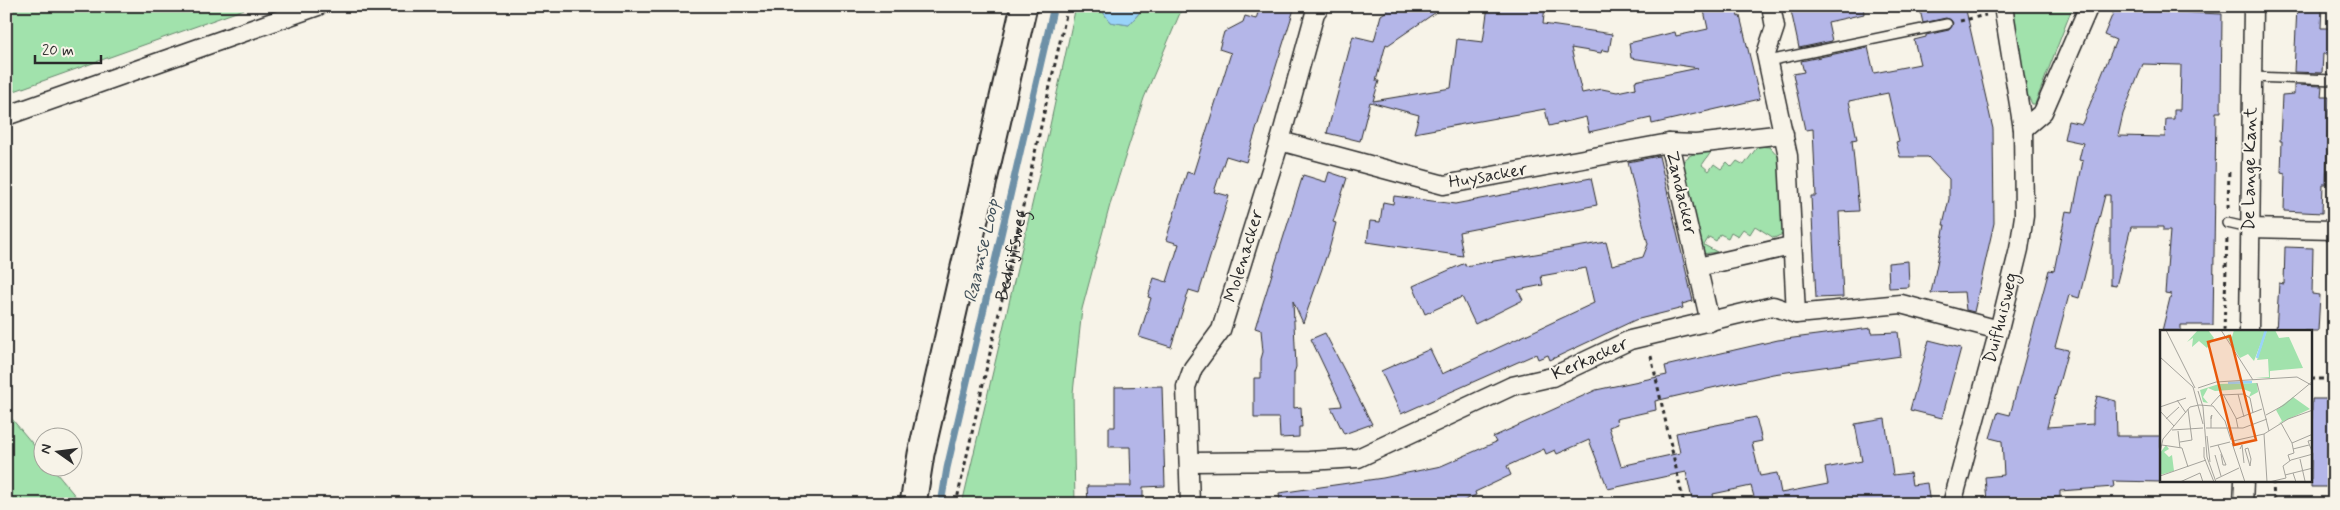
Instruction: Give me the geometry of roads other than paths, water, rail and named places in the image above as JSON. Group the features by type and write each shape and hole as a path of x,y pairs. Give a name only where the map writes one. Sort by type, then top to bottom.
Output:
{"main road":[{"path":"913,504 923,444 1024,6"}],"street":[{"path":"6,116 318,6"},
{"name":"Molenacker","path":"1190,504 1186,387 1193,368 1221,330 1280,141 1315,14 1320,6"},
{"path":"1771,6 1776,27 1766,54 1788,156 1791,246 1796,314"},
{"path":"2023,129 2043,112 2088,6"},
{"name":"De Lange Kant","path":"2249,330 2249,228 2254,6"},
{"name":"Duifhuisweg","path":"1952,504 1999,330 2019,249 2024,216 2023,129 2003,9"},
{"name":"Zandacker","path":"1710,322 1669,143 1696,144 1784,134"},
{"name":"Huysacker","path":"1280,141 1444,185 1669,143"},
{"path":"2249,228 2334,230"},
{"path":"1698,267 1791,246"},
{"name":"Kerkacker","path":"1189,462 1309,462 1358,458 1512,386 1552,377 1630,340 1773,306 1796,314 1901,304 1999,330"},
{"path":"2243,504 2244,482"}],"lane":[{"path":"1768,61 1947,24"},
{"path":"2252,77 2334,80"},
{"path":"2227,223 2249,228"}],"water":[{"path":"1099,6 1145,6 1129,25 1110,22"}],"waterway":[{"name":"Raamse Loop","path":"941,504 947,468 1054,6"}]}
